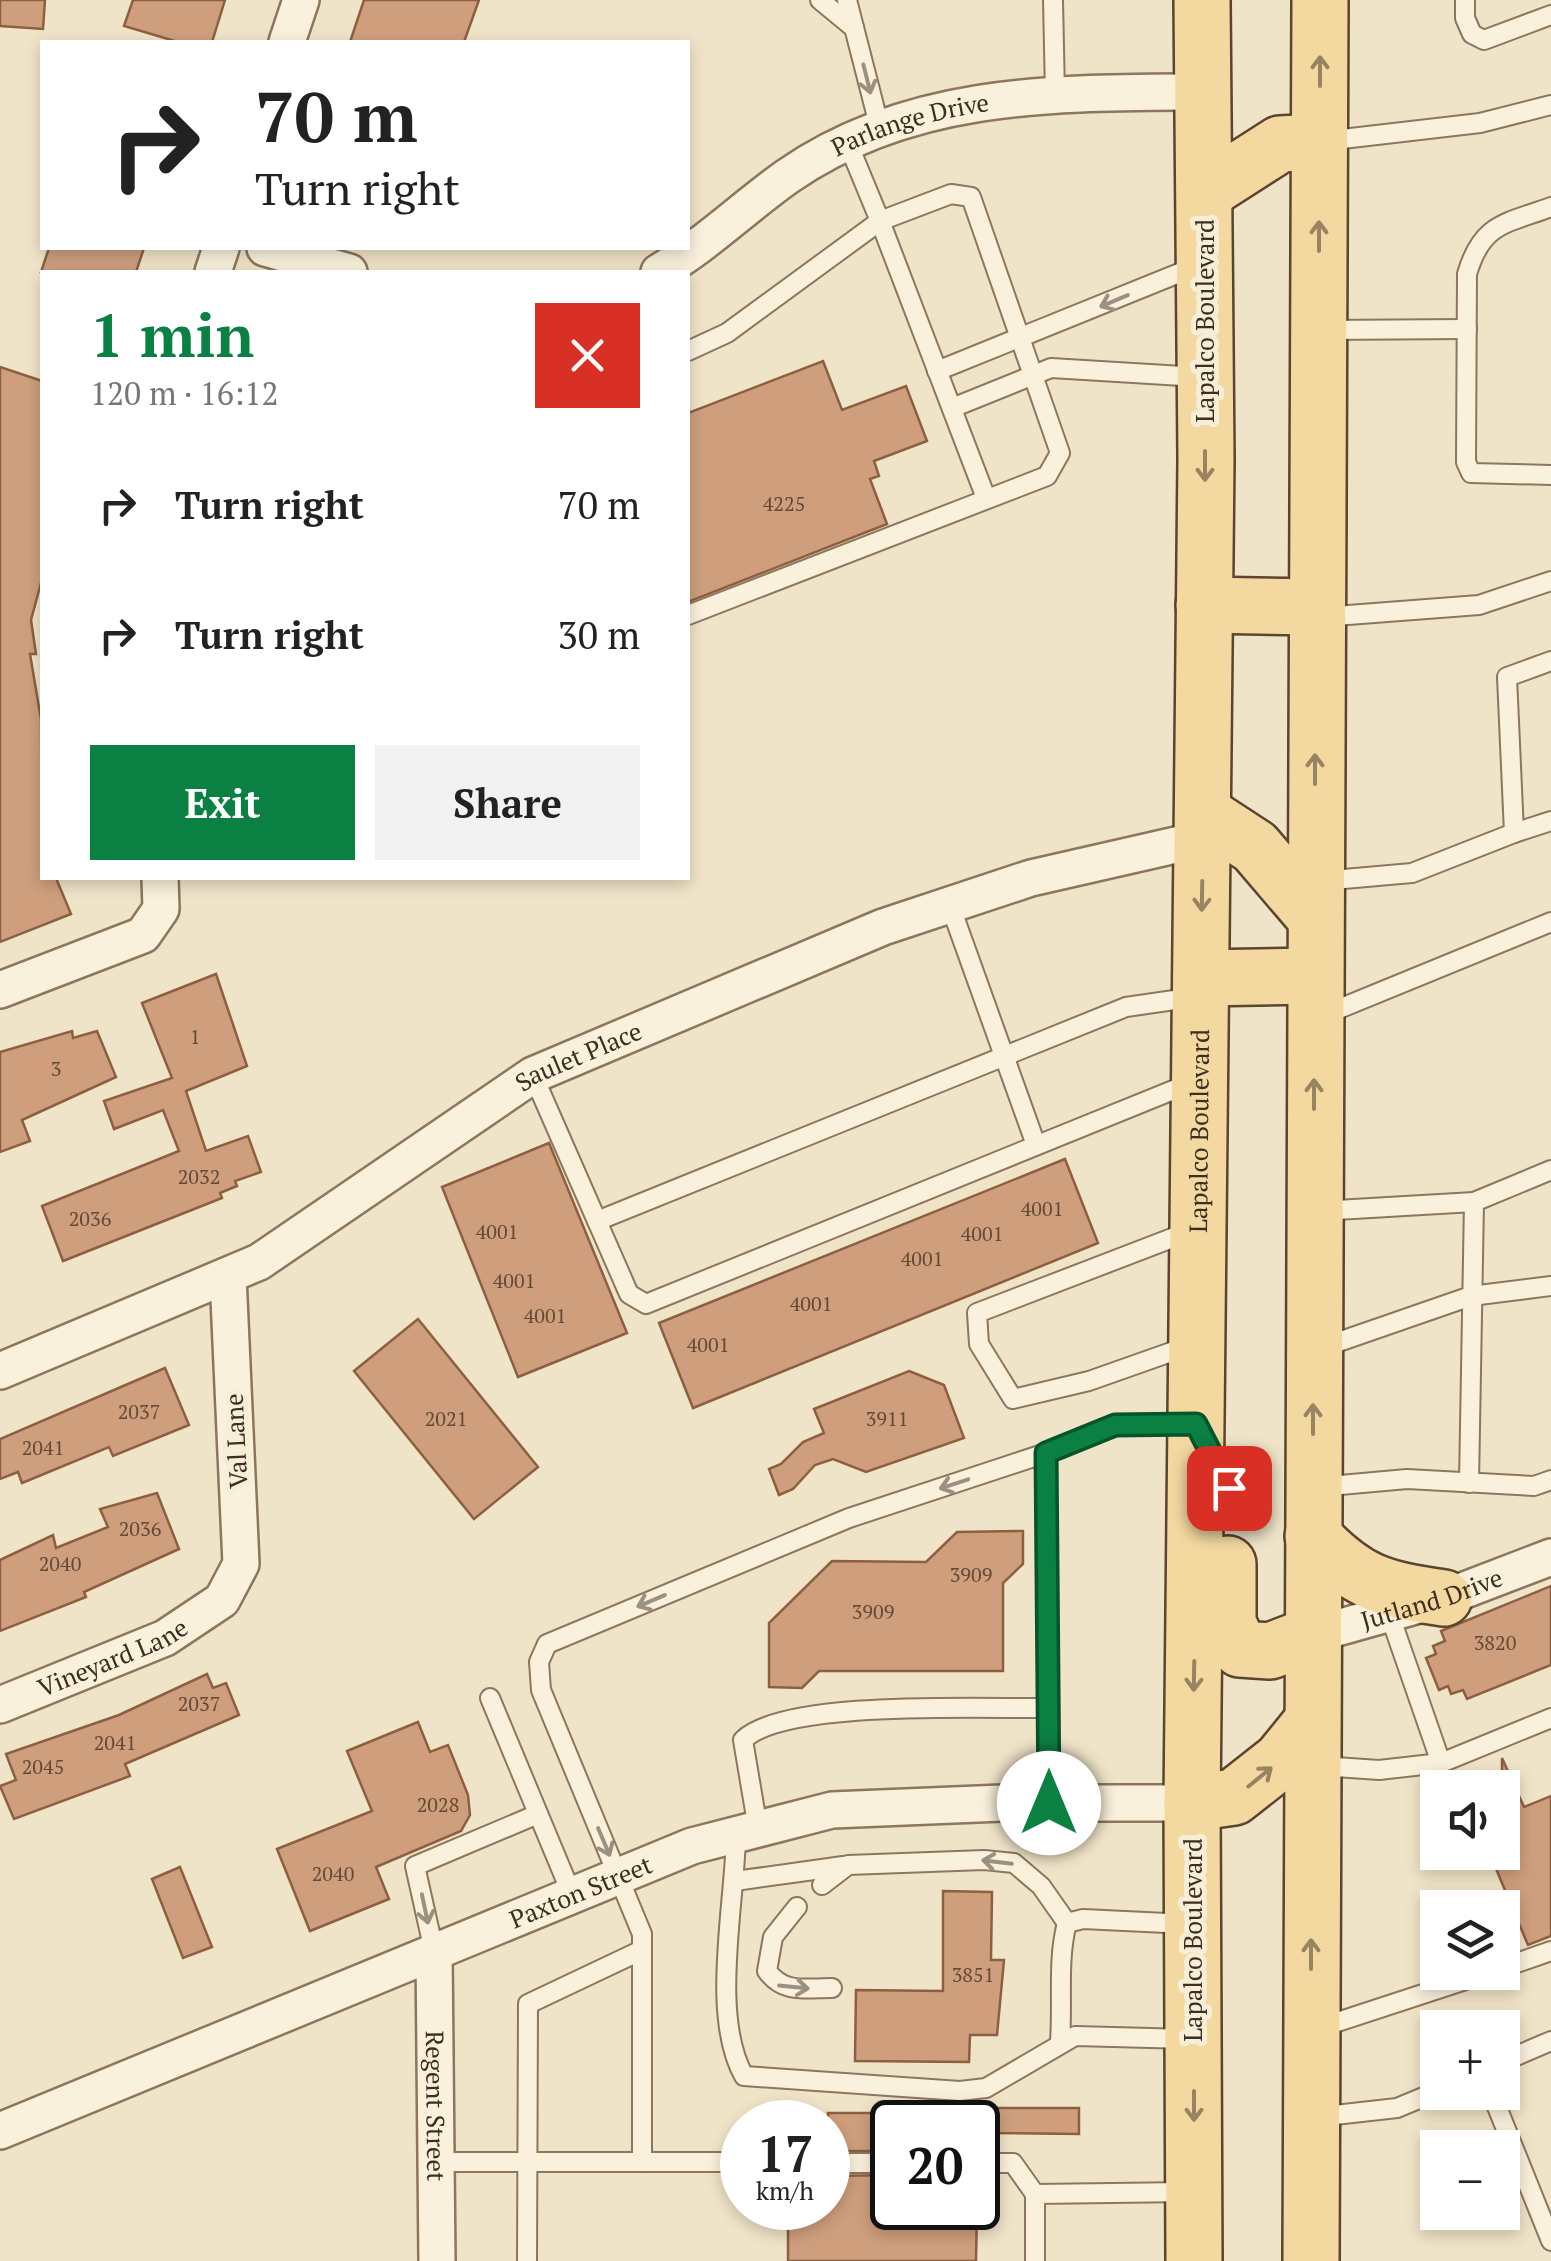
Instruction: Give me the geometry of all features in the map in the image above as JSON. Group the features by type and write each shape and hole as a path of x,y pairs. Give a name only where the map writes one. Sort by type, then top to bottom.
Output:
{"main road":[{"name":"Lapalco Boulevard","path":"1194,2261 1192,1803 1205,377 1202,0"},
{"path":"1311,2261 1320,0"},
{"path":"1205,192 1280,144 1320,142"},
{"path":"1204,605 1316,612"},
{"path":"1202,826 1255,848 1314,899"},
{"path":"1201,987 1314,998"},
{"path":"1196,1424 1229,1488 1228,1623 1232,1637 1240,1649 1254,1652 1312,1635"},
{"path":"1313,1512 1341,1566 1370,1584 1444,1598"},
{"path":"1192,1803 1234,1797 1281,1760 1311,1744"}],"street":[{"path":"289,40 301,0"},
{"name":"Parlange Drive","path":"662,270 709,240 789,176 863,135 988,99 1202,92"},
{"path":"272,250 342,270"},
{"name":"Saulet Place","path":"0,1371 259,1262 532,1075 882,927 1202,826"},
{"path":"0,990 142,935 160,893"},
{"name":"Val Lane","path":"222,1600 241,1564 228,1276"},
{"name":"Jutland Drive","path":"1312,1635 1444,1598 1551,1557"},
{"name":"Vineyard Lane","path":"0,1705 166,1638 222,1600"},
{"name":"Paxton Street","path":"0,2132 692,1846 832,1810 1192,1803"},
{"name":"Regent Street","path":"434,1951 438,2261"}],"lane":[{"path":"820,0 855,29"},
{"path":"848,0 855,29 863,135 880,221 986,498"},
{"path":"1054,0 1055,94"},
{"path":"1465,0 1464,18 1472,34 1484,40 1551,12 1547,0"},
{"path":"1320,142 1480,123 1551,105"},
{"path":"690,350 727,332 880,221 952,194 972,197 1060,454 1046,476 690,614"},
{"path":"1551,206 1489,230 1475,244 1466,274 1466,462 1471,473 1551,474"},
{"path":"938,371 1204,263"},
{"path":"1318,330 1467,330"},
{"path":"952,408 1051,368 1205,377"},
{"path":"1316,612 1463,608 1551,581"},
{"path":"1514,834 1507,677 1551,660"},
{"path":"1314,899 1412,874 1551,821"},
{"path":"950,905 1036,1146"},
{"path":"1314,998 1551,922"},
{"path":"597,1221 1126,1007 1201,987"},
{"path":"532,1075 630,1294 646,1304 1200,1079"},
{"path":"1314,1211 1474,1202 1551,1170"},
{"path":"1469,1483 1474,1202"},
{"path":"1197,1342 1088,1381 1013,1399 979,1344 977,1313 1198,1228"},
{"path":"1314,1350 1471,1296 1551,1286"},
{"path":"642,2162 642,1934 541,1690 539,1662 547,1644 849,1518 1046,1453 1115,1425 1196,1424"},
{"path":"1046,1453 1049,1803"},
{"path":"1313,1512 1406,1479 1534,1486 1551,1480"},
{"path":"1390,1613 1441,1763"},
{"path":"490,1698 572,1895"},
{"path":"1049,1708 840,1711 754,1729 743,1740 747,1832 735,1881 724,2010 736,2060 744,2076 973,2090 1024,2069 1060,2041 1074,2036 1194,2039"},
{"path":"1311,1744 1379,1770 1441,1763 1551,1718"},
{"path":"434,1951 415,1866 538,1814"},
{"path":"735,1881 848,1866 984,1860 1014,1864 1041,1886 1067,1923 1061,1948 1064,1980 1060,2041"},
{"path":"822,1885 848,1866"},
{"path":"796,1907 772,1937 766,1956 767,1971 777,1985 788,1989 832,1988"},
{"path":"1067,1923 1083,1919 1193,1924"},
{"path":"527,2261 528,2004 642,1950"},
{"path":"1520,1961 1551,1950"},
{"path":"1311,2030 1434,1990"},
{"path":"1520,2054 1551,2040"},
{"path":"1311,2117 1397,2108 1420,2098"},
{"path":"1498,2110 1551,2241"},
{"path":"436,2162 720,2162"},
{"path":"1000,2163 1013,2163 1035,2194 1035,2261"},
{"path":"1035,2194 1194,2192"}],"building":[{"path":"0,0 45,0 43,29 0,26"},
{"path":"133,0 225,0 213,40 171,40 124,26"},
{"path":"364,0 479,0 465,40 351,40"},
{"path":"48,250 143,250 137,270 42,270"},
{"path":"823,361 842,410 906,386 927,441 874,461 879,476 870,479 887,524 690,601 690,412"},
{"path":"0,367 40,380 40,586 31,620 36,654 30,654 40,713 40,880 57,880 71,914 0,942"},
{"path":"216,974 247,1066 186,1091 206,1151 248,1136 261,1172 235,1181 237,1186 220,1193 222,1198 63,1261 42,1206 179,1151 163,1110 114,1129 104,1101 172,1078 142,1003"},
{"path":"72,1031 73,1038 97,1031 116,1077 22,1120 30,1141 0,1152 0,1052"},
{"path":"549,1143 627,1333 518,1377 442,1187"},
{"path":"1065,1159 1098,1243 693,1408 659,1323"},
{"path":"418,1319 538,1467 474,1519 354,1371"},
{"path":"165,1368 189,1425 113,1456 109,1447 22,1483 18,1472 0,1479 0,1439"},
{"path":"909,1371 944,1385 964,1438 866,1472 833,1459 815,1465 793,1489 779,1495 769,1469 781,1464 803,1442 824,1433 814,1409"},
{"path":"157,1493 179,1549 84,1592 86,1597 0,1631 0,1560 53,1535 56,1548 108,1527 100,1509"},
{"path":"1023,1531 1023,1564 1003,1583 1003,1671 819,1671 802,1688 769,1687 769,1623 832,1561 926,1562 957,1532"},
{"path":"1551,1586 1551,1665 1467,1699 1463,1690 1451,1694 1448,1686 1439,1690 1426,1658 1436,1654 1433,1646 1445,1641 1441,1631"},
{"path":"207,1674 213,1688 226,1683 239,1715 125,1764 130,1776 14,1819 0,1786 16,1780 6,1754 119,1715"},
{"path":"418,1722 430,1752 448,1745 468,1795 470,1815 461,1831 376,1867 389,1899 310,1931 277,1849 372,1811 347,1751"},
{"path":"1551,1796 1551,1936 1528,1945 1520,1926 1520,1890 1505,1890 1497,1870 1520,1870 1520,1798 1524,1807"},
{"path":"180,1867 212,1947 183,1958 152,1879"},
{"path":"943,1891 992,1892 991,1960 1004,1960 997,2035 970,2035 969,2062 855,2061 856,1990 943,1991"},
{"path":"1000,2108 1079,2108 1079,2134 1000,2133"},
{"path":"850,2113 870,2113 870,2151 850,2151"},
{"path":"870,2175 870,2230 977,2230 976,2261 788,2261 788,2230 850,2230 850,2176"}],"route":[{"path":"1049,1803 1046,1453 1115,1425 1196,1424 1229,1488"}]}
